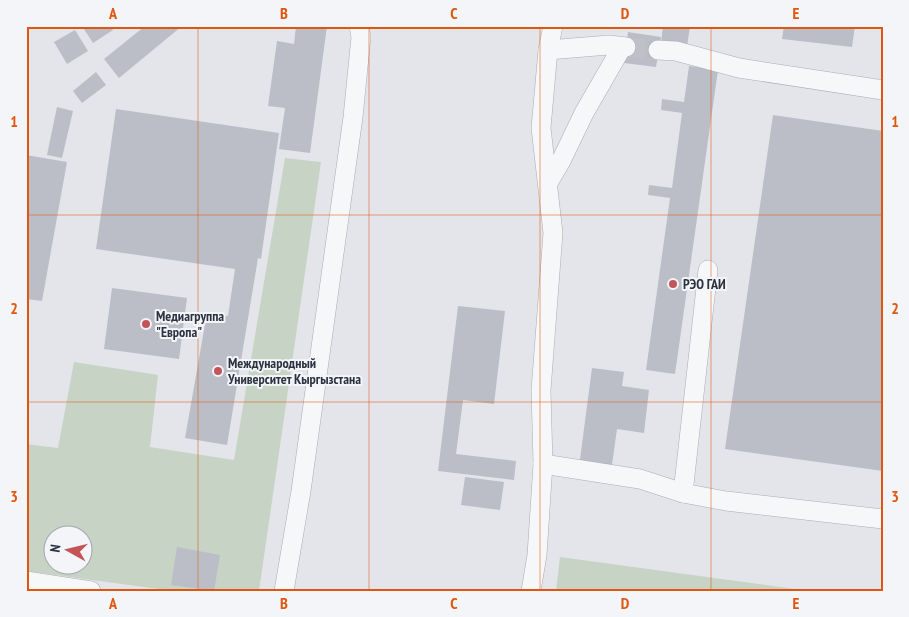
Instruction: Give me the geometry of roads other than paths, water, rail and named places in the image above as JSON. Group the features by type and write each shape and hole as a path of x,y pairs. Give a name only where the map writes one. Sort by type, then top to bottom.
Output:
{"street":[{"path":"284,591 301,491 353,117 361,38 359,26"},
{"path":"531,591 537,555 543,464 541,390 553,233 541,128 548,50 553,26"},
{"path":"548,50 609,45 624,47 584,113 561,162 548,183"},
{"path":"658,50 676,51 739,68 883,90"},
{"path":"683,493 708,270"},
{"path":"543,464 640,480 683,493 726,501 883,519"},
{"path":"26,581 91,591"}],"tunnel":[{"path":"626,47 658,50"}],"place":[{"name":"РЭО ГАИ","path":"673,284"},
{"name":"Медиагруппа \"Европа\"","path":"146,324"},
{"name":"Международный Университет Кыргызстана","path":"218,371"}]}
